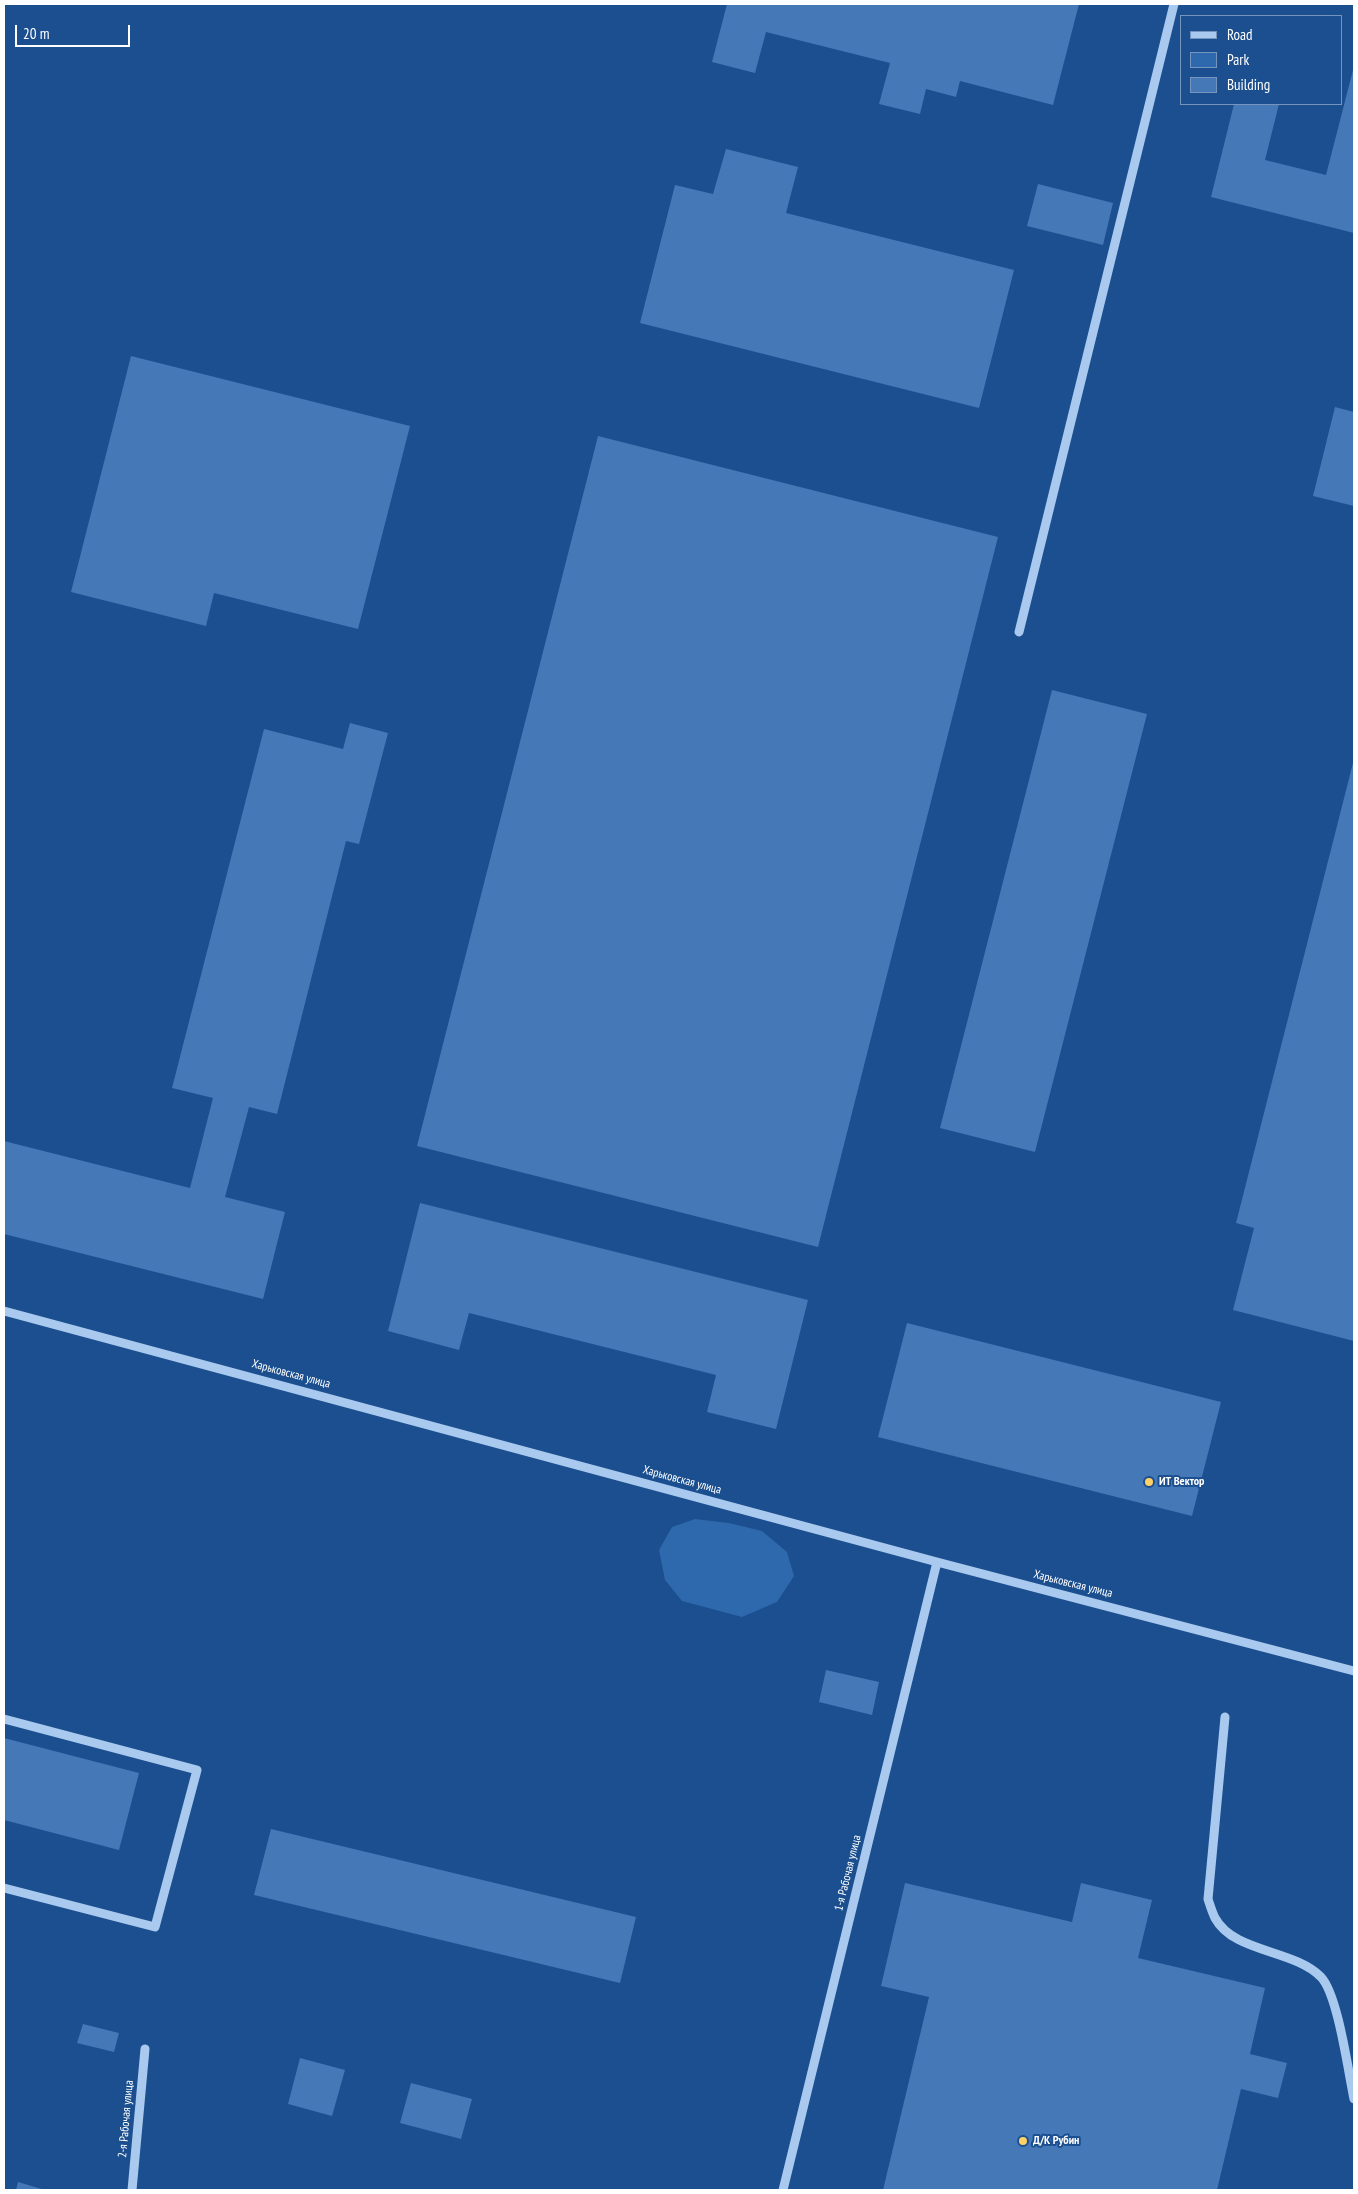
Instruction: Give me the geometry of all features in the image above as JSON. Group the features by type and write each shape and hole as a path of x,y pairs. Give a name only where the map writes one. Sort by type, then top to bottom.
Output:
{"street":[{"path":"1019,632 1174,4"},
{"name":"Харьковская улица","path":"4,1311 937,1562 1354,1670"},
{"name":"1-я Рабочая улица","path":"783,2190 937,1562"},
{"path":"1225,1717 1208,1900 1215,1919 1233,1936 1302,1964 1321,1978 1332,1998 1354,2099"},
{"path":"4,1719 197,1770 155,1928 4,1888"},
{"name":"2-я Рабочая улица","path":"132,2190 145,2049"}],"green space":[{"path":"695,1519 729,1523 762,1531 787,1552 794,1576 777,1602 742,1617 682,1601 665,1580 659,1550 672,1527"}],"building":[{"path":"727,4 1079,4 1053,105 960,81 956,97 926,89 920,114 879,104 890,63 766,32 755,73 712,62"},
{"path":"1354,66 1354,233 1211,197 1234,105 1279,105 1265,160 1326,175"},
{"path":"726,149 798,167 786,213 1014,270 979,408 640,323 675,185 713,194"},
{"path":"1038,184 1113,203 1103,245 1027,226"},
{"path":"131,356 410,426 358,629 214,593 206,626 71,592"},
{"path":"1335,407 1354,412 1354,506 1313,496"},
{"path":"598,436 998,537 818,1247 417,1146"},
{"path":"1052,690 1147,714 1035,1152 940,1128"},
{"path":"350,723 388,733 359,844 346,841 277,1114 249,1107 225,1197 285,1212 263,1299 4,1234 4,1141 190,1188 213,1098 172,1088 264,729 343,749"},
{"path":"1354,759 1354,1341 1233,1310 1254,1228 1236,1223"},
{"path":"420,1203 808,1300 776,1429 707,1412 716,1375 469,1313 459,1350 388,1331"},
{"path":"907,1323 1221,1402 1192,1516 878,1437"},
{"path":"826,1670 879,1682 872,1715 819,1702"},
{"path":"4,1738 139,1773 119,1850 4,1820"},
{"path":"271,1829 636,1917 620,1983 254,1895"},
{"path":"905,1883 1072,1922 1081,1883 1152,1900 1138,1958 1265,1988 1250,2054 1287,2063 1278,2098 1241,2089 1217,2190 883,2190 929,1997 881,1986"},
{"path":"83,2024 119,2033 114,2052 77,2043"},
{"path":"300,2058 345,2070 332,2116 288,2104"},
{"path":"411,2083 472,2099 461,2139 400,2123"},
{"path":"18,2182 45,2190 16,2190"}],"place":[{"name":"ИТ Вектор","path":"1149,1482"},
{"name":"Д/К Рубин","path":"1023,2141"}]}
